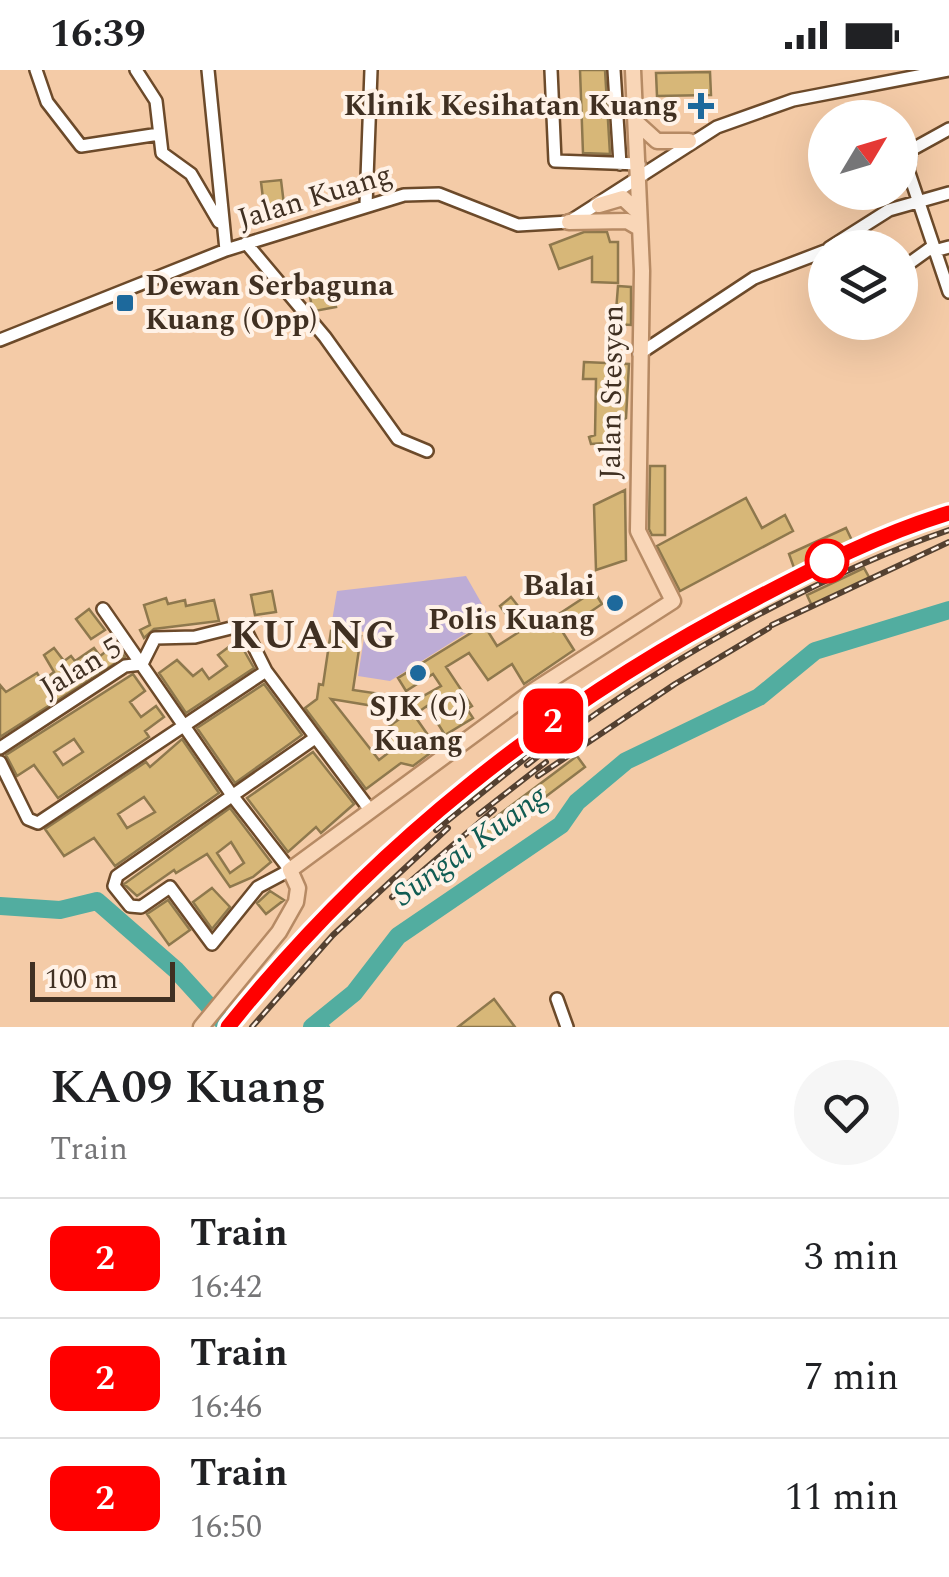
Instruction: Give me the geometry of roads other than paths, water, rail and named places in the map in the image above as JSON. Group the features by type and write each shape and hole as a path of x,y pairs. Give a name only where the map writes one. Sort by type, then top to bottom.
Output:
{"main road":[{"name":"Jalan Stesyen","path":"370,810 532,691 673,602 638,531 640,169 633,70"},
{"path":"636,122 657,141 689,141"},
{"path":"599,206 623,198 638,210"},
{"path":"569,222 627,222 639,228"},
{"path":"200,1027 291,914 298,888 290,870 370,810"}],"street":[{"path":"36,70 47,102 81,146 159,134"},
{"path":"136,70 156,101 162,153 191,174 220,222"},
{"path":"208,70 220,222 226,250"},
{"path":"366,206 370,70"},
{"path":"551,70 555,161 620,164 640,169"},
{"path":"614,70 620,164"},
{"name":"Jalan Kuang","path":"0,340 226,250 404,195 439,194 518,225 569,222 599,206 640,169 689,141 793,100 949,70"},
{"path":"949,129 912,150 908,170 949,292"},
{"path":"857,230 889,210 949,192"},
{"path":"246,243 325,337 398,439 428,451"},
{"path":"918,260 933,249 949,247"},
{"path":"639,354 754,278 808,257"},
{"path":"103,609 234,798 290,870 258,887 212,944 170,888 136,908 117,890 114,881 234,798 315,738"},
{"name":"Jalan 5","path":"0,748 126,666 142,664 156,638 195,637 243,626 266,671"},
{"path":"0,762 28,819 38,823 266,671 370,810"},
{"path":"557,999 567,1027"}],"waterway":[{"name":"Sungai Kuang","path":"312,1027 354,993 398,936 561,825 577,802 626,761 759,697 815,651 949,610"},
{"name":"Sungai Kuang","path":"0,906 60,910 97,901 176,970 228,1027"},
{"path":"321,1019 329,1027"}],"railway":[{"path":"228,1027 283,962 404,841 537,734 607,685 755,599 874,541 949,513"},
{"path":"527,765 622,696 729,631 840,574 949,530"},
{"path":"772,625 949,542"},
{"path":"538,776 675,684 769,628"},
{"path":"436,830 533,752"},
{"path":"479,814 546,762"},
{"path":"392,897 494,810"},
{"path":"252,1027 333,935 448,828"}],"train":[{"name":"2","path":"228,1027 320,922 380,862 484,771 531,736 651,657 722,616 867,543 949,513"}],"place":[{"name":"Klinik Kesihatan Kuang","path":"701,106"},
{"name":"Dewan Serbaguna Kuang (Opp)","path":"125,303"},
{"name":"Balai Polis Kuang","path":"615,603"},
{"name":"SJK (C) Kuang","path":"418,673"}],"district":[{"name":"KUANG","path":"314,636"}]}
